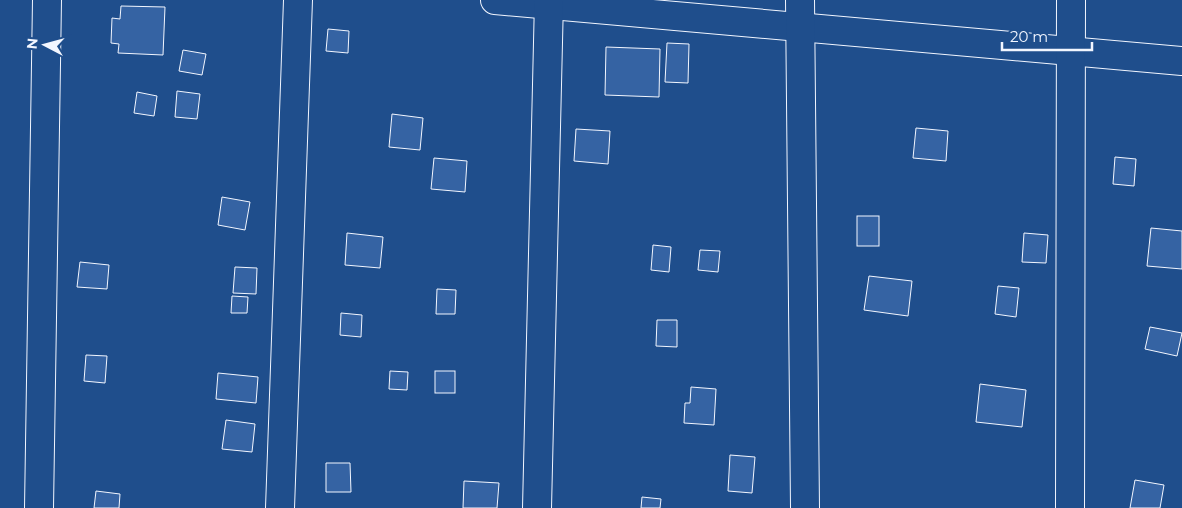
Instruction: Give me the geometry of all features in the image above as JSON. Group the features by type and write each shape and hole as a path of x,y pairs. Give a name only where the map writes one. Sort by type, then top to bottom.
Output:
{"street":[{"path":"39,508 47,0"},
{"path":"280,508 298,0"},
{"path":"495,0 548,2 799,27 1182,61"},
{"path":"800,0 805,508"},
{"path":"1070,508 1072,0"},
{"path":"537,508 548,2"}],"building":[{"path":"121,6 165,7 163,55 118,53 119,44 111,43 112,18 120,19"},
{"path":"328,29 349,31 348,53 326,51"},
{"path":"667,43 689,44 688,83 665,82"},
{"path":"606,47 660,49 659,97 605,95"},
{"path":"183,50 206,54 202,75 179,71"},
{"path":"177,91 200,94 197,119 175,117"},
{"path":"137,92 157,96 154,116 134,113"},
{"path":"392,114 423,118 420,150 389,147"},
{"path":"916,128 948,131 946,161 913,158"},
{"path":"576,129 610,131 608,164 574,161"},
{"path":"1115,157 1136,159 1134,186 1113,184"},
{"path":"434,158 467,161 465,192 431,189"},
{"path":"222,197 250,202 245,230 218,225"},
{"path":"857,216 879,216 879,246 857,246"},
{"path":"1151,228 1182,231 1182,269 1147,266"},
{"path":"347,233 383,237 380,268 345,265"},
{"path":"1024,233 1048,235 1046,263 1022,262"},
{"path":"653,245 671,247 669,272 651,270"},
{"path":"700,250 720,251 718,272 698,270"},
{"path":"80,262 109,265 107,289 77,287"},
{"path":"235,267 257,268 256,294 233,293"},
{"path":"869,276 912,281 908,316 864,310"},
{"path":"998,286 1019,288 1016,317 995,314"},
{"path":"437,289 456,290 455,314 436,314"},
{"path":"232,296 248,297 247,313 231,313"},
{"path":"341,313 362,315 361,337 340,335"},
{"path":"657,320 677,320 677,347 656,346"},
{"path":"1150,327 1182,333 1177,356 1145,349"},
{"path":"86,355 107,356 105,383 84,381"},
{"path":"390,371 408,372 407,390 389,389"},
{"path":"435,371 455,371 455,393 435,393"},
{"path":"218,373 258,377 256,403 216,399"},
{"path":"980,384 1026,390 1022,427 976,422"},
{"path":"691,387 716,389 714,425 684,423 685,403 690,403"},
{"path":"226,420 255,424 252,452 222,449"},
{"path":"730,455 755,457 752,493 728,491"},
{"path":"326,463 350,463 351,492 326,492"},
{"path":"1135,480 1164,485 1160,508 1130,508"},
{"path":"464,481 499,483 497,508 463,508"},
{"path":"96,491 120,494 119,508 94,508"},
{"path":"642,497 661,499 660,508 641,508"}]}
